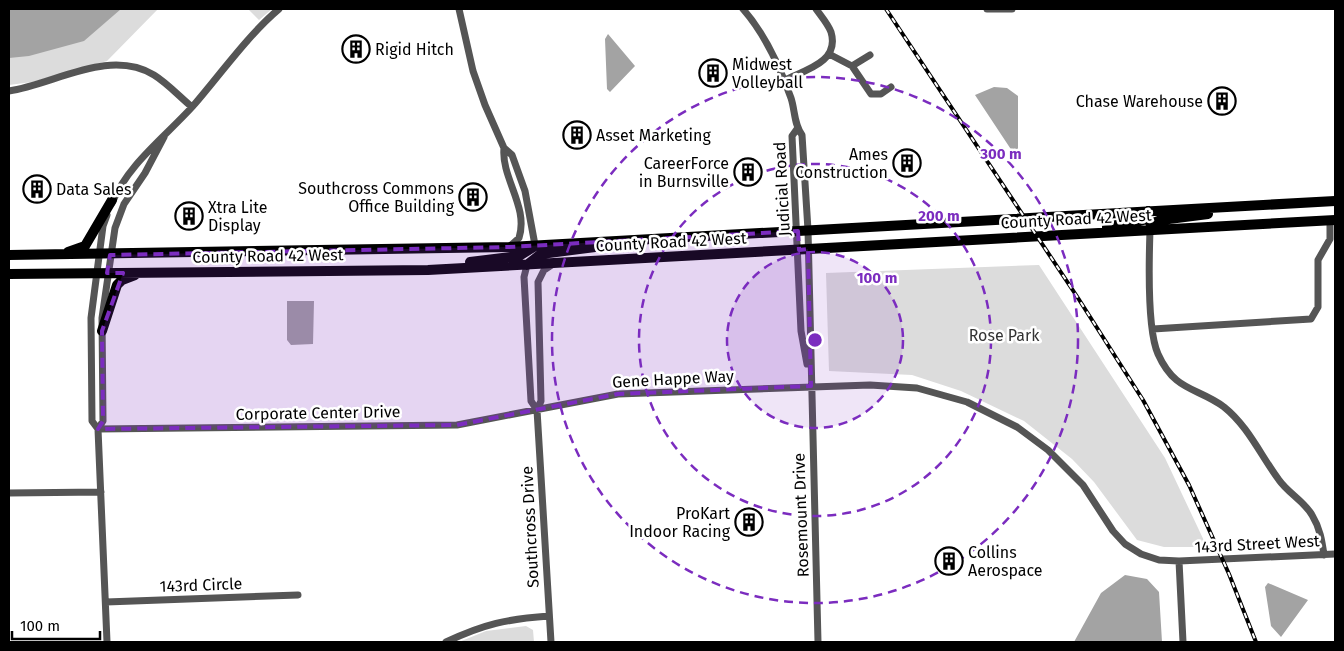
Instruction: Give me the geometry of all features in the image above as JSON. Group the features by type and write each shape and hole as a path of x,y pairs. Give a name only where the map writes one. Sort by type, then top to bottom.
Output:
{"highway":[{"path":"60,255 85,246 112,200"},
{"name":"County Road 42 West","path":"9,255 105,255 535,246 1335,201"},
{"path":"1150,230 1151,224 1161,220 1274,204"},
{"path":"1060,235 1136,222 1146,216 1148,211"},
{"name":"County Road 42 West","path":"9,274 428,270 1332,220"},
{"path":"527,265 541,254 588,249 618,241"},
{"path":"428,270 519,256 535,246"},
{"path":"102,331 117,286 122,280 139,273"}],"street":[{"path":"98,429 103,421 102,273 105,255 103,226 112,200 127,177 279,9"},
{"path":"459,9 473,71 504,148 503,160 510,178 520,222 519,238 509,247"},
{"name":"Judicial Road","path":"743,9 767,45 785,80 794,106 797,128 802,135 803,249"},
{"path":"785,80 826,60 832,49 831,31 816,9"},
{"path":"987,9 1012,9"},
{"path":"829,54 852,66 870,94 881,94 891,87"},
{"path":"852,66 870,55"},
{"path":"9,91 63,78 94,67 121,65 137,68 154,75 192,107"},
{"path":"107,642 98,429 92,421 90,331 105,255 124,204 145,173 164,137"},
{"path":"504,148 512,155 525,191 535,246"},
{"path":"1153,329 1311,319 1318,307 1318,260 1330,239 1332,220"},
{"path":"1150,230 1153,329 1158,353 1169,372 1186,388 1214,401 1230,413 1244,428 1280,482 1308,509 1320,534 1324,555"},
{"name":"Rosemount Drive","path":"803,249 811,386 818,642"},
{"name":"Southcross Drive","path":"550,642 537,410 541,400 538,282 544,270 553,264"},
{"name":"Southcross Drive","path":"527,265 524,278 531,401 537,410"},
{"path":"811,386 870,384 917,388 967,402 999,417 1032,438 1063,463 1083,485 1113,530 1125,544 1141,554 1159,560 1180,561 1183,642"},
{"name":"Gene Happe Way","path":"537,410 618,394 811,386"},
{"name":"Corporate Center Drive","path":"98,429 457,425 537,410"},
{"path":"9,493 101,492"},
{"name":"143rd Street West","path":"1180,561 1335,554"},
{"name":"143rd Circle","path":"106,602 298,595"},
{"path":"446,642 476,628 509,619 549,616"}],"highlighted area":[{"path":"798,231 799,250 808,249 811,386 618,394 457,425 98,429 103,421 102,331 123,273 107,273 110,255 509,247"}],"green space":[{"path":"9,9 158,9 107,61 32,82 9,85"},
{"path":"248,9 272,9 259,20"},
{"name":"Rose Park","path":"1039,265 1165,458 1207,547 1164,547 1137,540 1094,482 1072,459 1024,421 961,391 912,375 829,371 826,273"},
{"path":"526,626 533,630 534,642 459,642 486,631"}],"shaded area":[{"path":"9,9 121,9 84,41 29,56 9,58"},
{"path":"608,34 635,66 610,92 607,89 605,39"},
{"path":"994,87 1007,88 1018,96 1018,160 975,95"},
{"path":"287,301 314,301 313,344 291,345 287,340"},
{"path":"1125,575 1147,579 1159,592 1162,642 1074,642 1101,593"},
{"path":"1268,583 1308,600 1281,637 1271,626 1265,587"}],"railway":[{"path":"886,9 1078,298 1143,400 1189,485 1229,574 1256,642"}],"place":[{"name":"Rigid Hitch","path":"356,49"},
{"name":"Midwest Volleyball","path":"713,73"},
{"name":"Chase Warehouse","path":"1222,101"},
{"name":"Asset Marketing","path":"577,135"},
{"name":"Ames Construction","path":"907,163"},
{"name":"CareerForce in Burnsville","path":"748,172"},
{"name":"Data Sales","path":"37,189"},
{"name":"Southcross Commons Office Building","path":"473,197"},
{"name":"Xtra Lite Display","path":"189,216"},
{"name":"ProKart Indoor Racing","path":"749,522"},
{"name":"Collins Aerospace","path":"949,561"}]}
